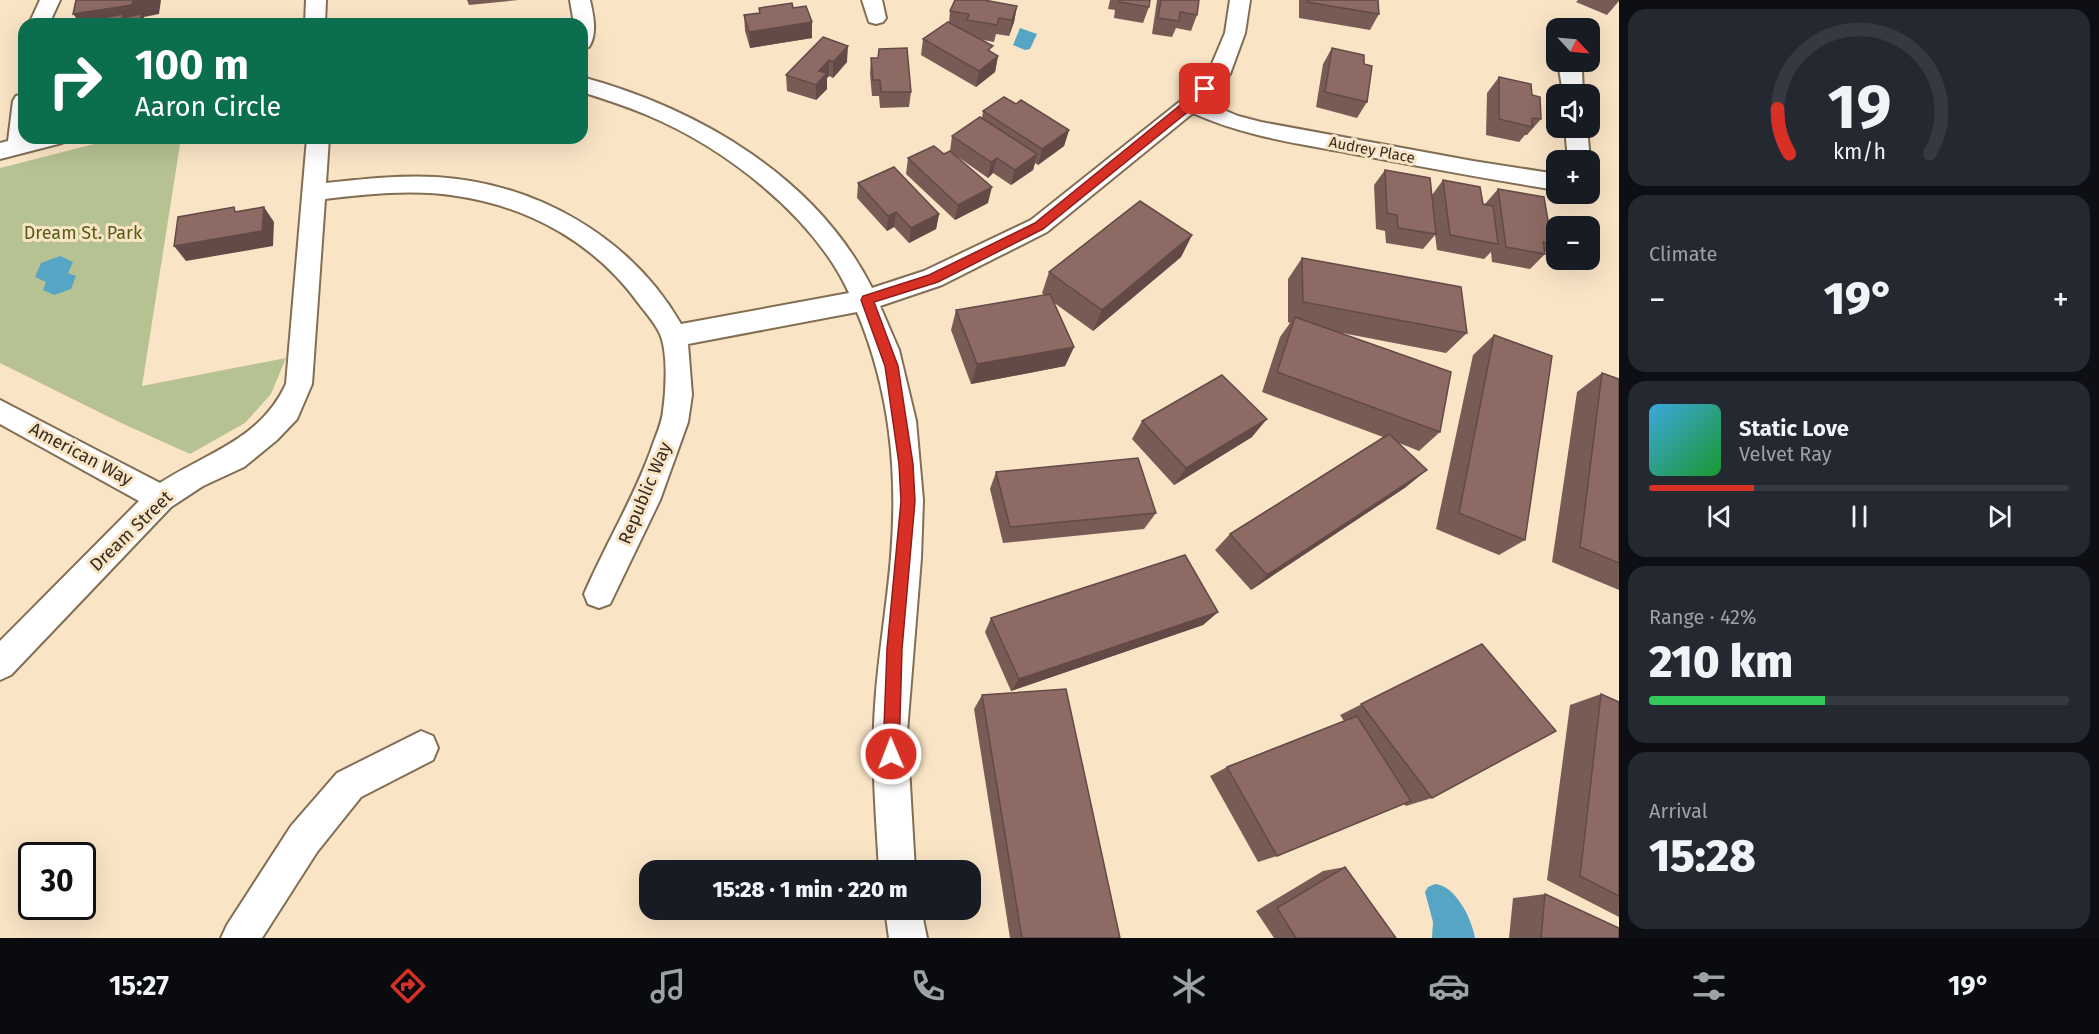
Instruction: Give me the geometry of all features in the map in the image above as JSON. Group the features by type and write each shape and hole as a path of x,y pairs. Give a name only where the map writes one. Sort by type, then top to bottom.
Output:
{"street":[{"path":"42,18 50,0"},
{"path":"315,18 316,0"},
{"path":"580,0 583,18"},
{"path":"315,192 405,183 456,187 531,207 561,221 594,241 626,267 674,336 867,300 933,279 1039,226 1191,104 1219,74 1235,33 1240,0"},
{"path":"588,86 628,97 699,129 745,159 777,184 825,234 867,300 891,366 905,446 908,501 890,734 896,860"},
{"name":"Audrey Place","path":"1191,104 1232,122 1261,129 1473,169 1546,180"},
{"path":"9,149 18,120"},
{"path":"9,149 29,144"},
{"name":"Dream Street","path":"0,664 161,498 193,477 234,458 267,432 287,411 299,384 318,144"},
{"name":"Republic Way","path":"599,594 660,465 677,411 674,336"},
{"name":"American Way","path":"0,411 161,498"},
{"path":"240,938 304,839 349,784 421,748"},
{"path":"905,920 908,938"}],"green space":[{"name":"Dream St. Park","path":"94,144 180,144 142,386 286,358 271,394 245,423 190,454 119,422 0,363 0,168"}],"water":[{"path":"1020,28 1037,34 1030,49 1025,50 1013,45"},
{"path":"60,256 73,262 68,273 76,276 71,289 54,295 43,290 46,282 35,277 41,263"},
{"path":"1435,884 1450,891 1462,905 1475,938 1432,938 1433,922 1425,892 1428,887"}],"building":[{"path":"76,0 133,0 132,5 73,14"},
{"path":"955,0 984,0 1017,6 1012,20 999,18 997,25 967,20 969,14 950,11"},
{"path":"1119,0 1150,0 1149,7 1119,2"},
{"path":"1161,0 1199,0 1197,15 1180,12 1179,21 1158,18"},
{"path":"1307,0 1378,0 1379,14 1307,2"},
{"path":"792,3 793,8 806,6 812,22 749,32 744,15 760,13 759,8"},
{"path":"123,14 122,18 102,18"},
{"path":"141,14 141,18 122,18"},
{"path":"948,22 993,46 988,50 998,56 979,71 923,39"},
{"path":"823,37 848,46 833,62 829,60 819,71 827,73 816,85 786,75"},
{"path":"907,48 911,92 881,92 880,80 873,80 871,58 878,58 879,49"},
{"path":"1332,48 1364,55 1364,64 1372,66 1367,102 1325,92"},
{"path":"1499,77 1531,84 1532,95 1540,97 1541,119 1532,118 1532,127 1499,119"},
{"path":"1004,97 1016,104 1021,100 1069,130 1042,149 983,111"},
{"path":"980,117 1037,154 1015,170 997,158 991,162 952,136"},
{"path":"934,146 944,154 950,151 992,187 958,205 908,158"},
{"path":"894,167 939,214 911,228 896,212 888,216 858,183"},
{"path":"1385,170 1430,178 1436,234 1398,228 1397,215 1387,213"},
{"path":"1443,180 1480,187 1483,204 1493,206 1498,244 1450,235"},
{"path":"1498,189 1544,197 1547,216 1546,243 1543,242 1545,254 1506,247"},
{"path":"1140,201 1192,235 1102,310 1049,272"},
{"path":"234,207 235,212 264,207 262,231 174,246 178,217"},
{"path":"1302,258 1461,287 1467,333 1303,302"},
{"path":"1050,294 1074,347 977,364 956,310"},
{"path":"1295,317 1451,372 1440,432 1277,372"},
{"path":"1494,335 1552,356 1525,540 1459,513"},
{"path":"1602,373 1619,379 1619,563 1580,547"},
{"path":"1222,375 1267,419 1186,468 1142,421"},
{"path":"1389,434 1427,470 1267,575 1230,534"},
{"path":"1138,458 1156,513 1010,527 996,472"},
{"path":"1185,555 1218,612 1019,679 991,618"},
{"path":"1482,644 1556,731 1432,798 1361,704"},
{"path":"1066,689 1120,938 1022,938 982,695"},
{"path":"1601,694 1619,702 1619,896 1580,876"},
{"path":"1357,716 1411,801 1277,856 1227,767"},
{"path":"1345,867 1396,938 1296,938 1277,908"},
{"path":"1545,894 1619,928 1619,938 1541,938"}],"route":[{"path":"891,754 895,649 908,501 905,446 891,366 877,321 867,300 933,279 1039,226 1191,104 1205,89"}]}
